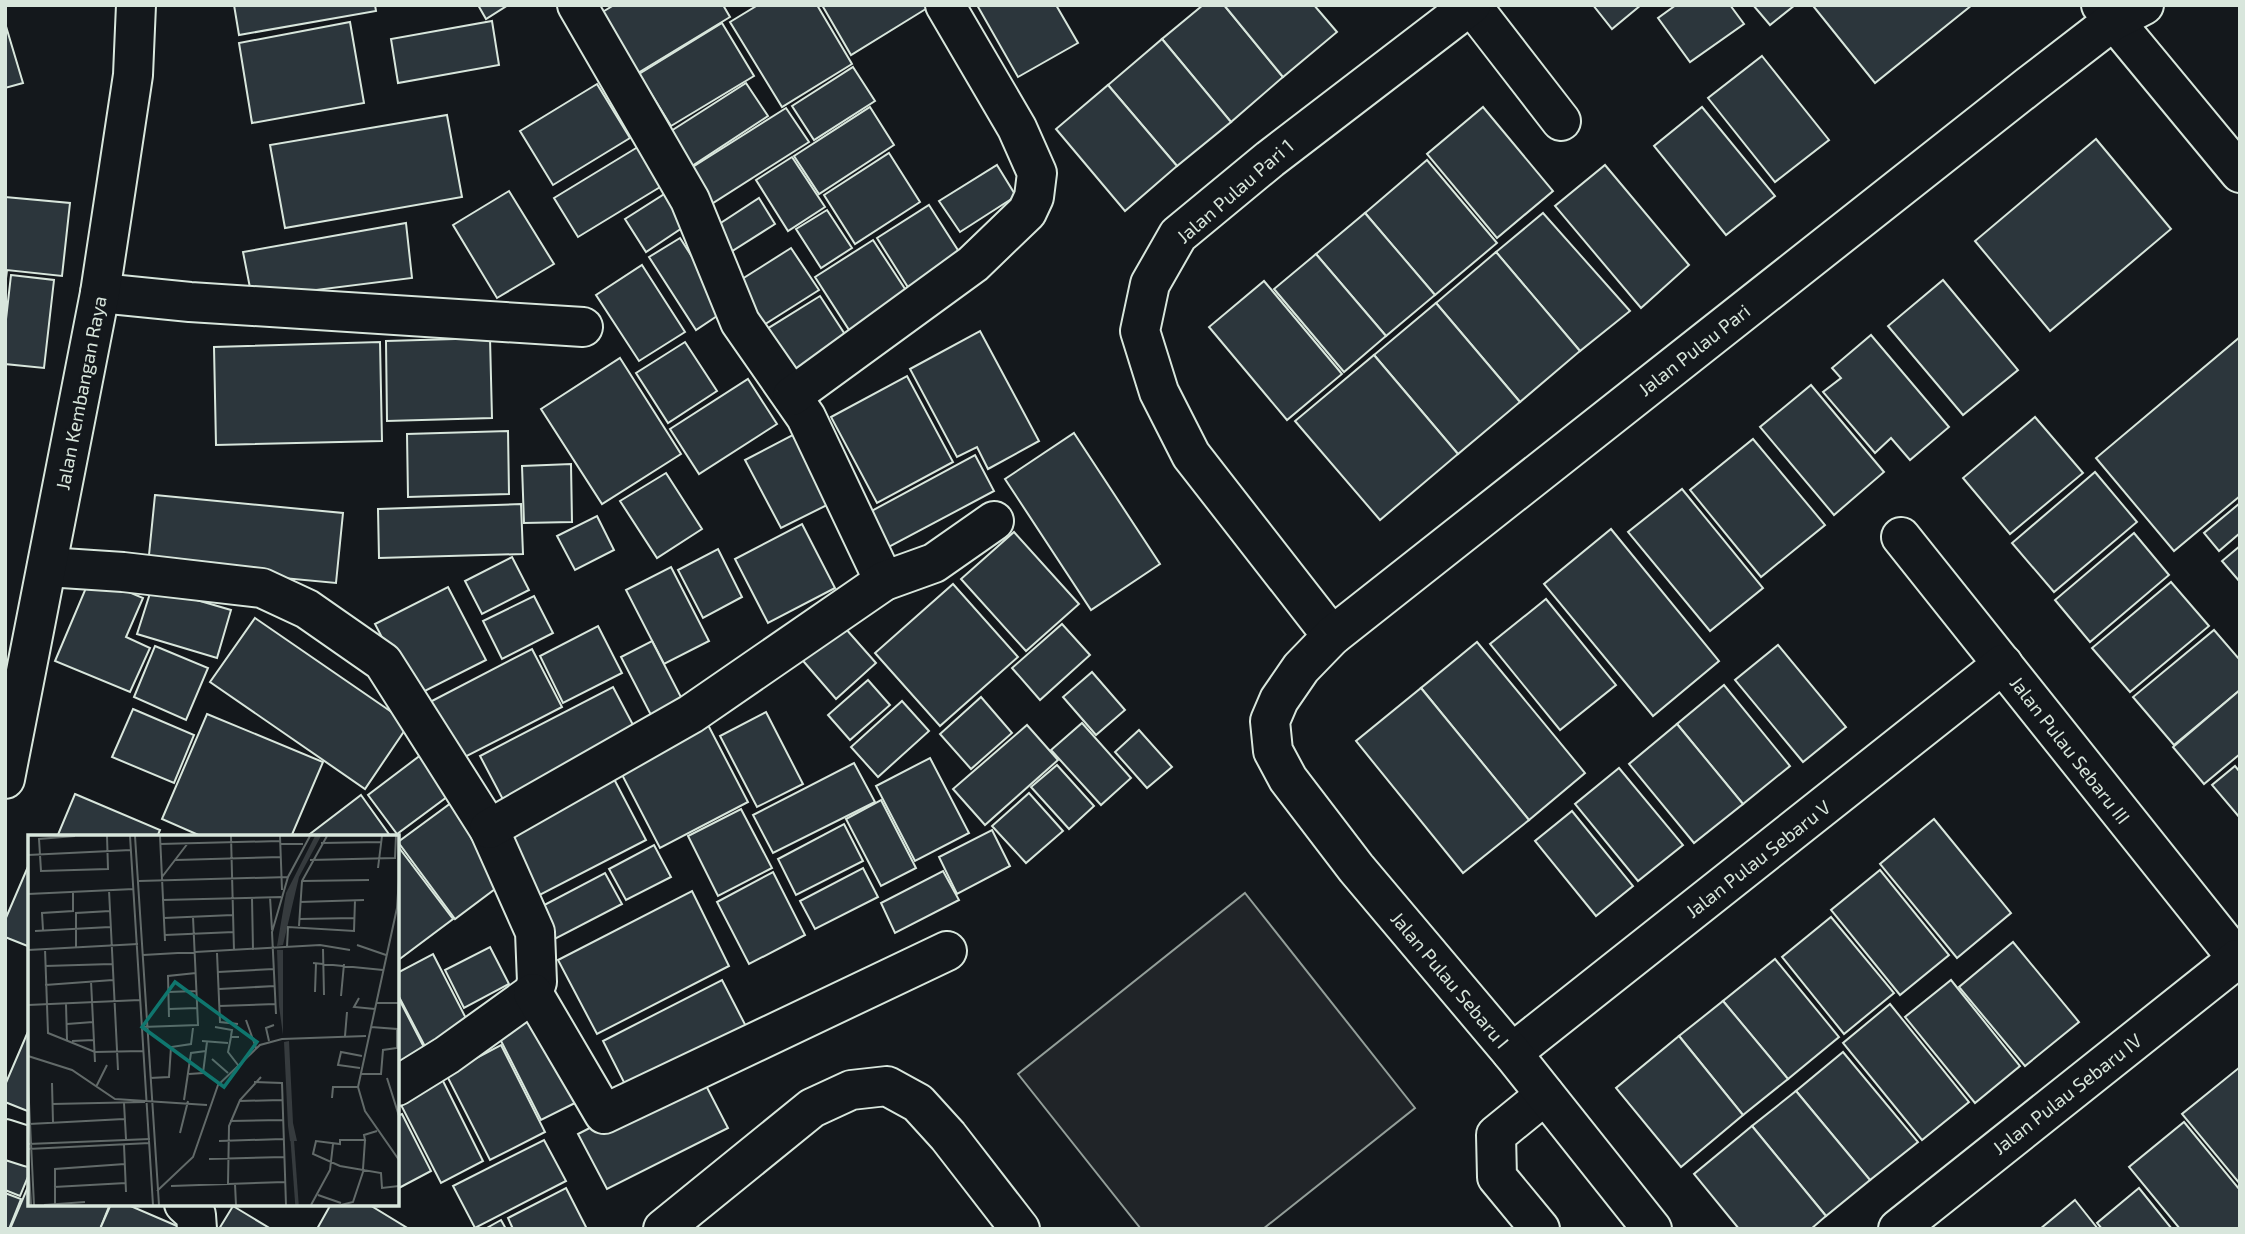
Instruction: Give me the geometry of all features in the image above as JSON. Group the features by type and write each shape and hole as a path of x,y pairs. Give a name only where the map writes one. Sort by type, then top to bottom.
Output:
{"street":[{"name":"Jalan Kembangan Raya","path":"5,779 100,293 133,75 136,5"},
{"path":"577,5 690,200 740,322 806,417 884,581"},
{"path":"792,396 973,264 1027,212 1034,197 1037,173 1017,128 945,5"},
{"name":"Jalan Pulau Pari 1","path":"1323,624 1191,455 1159,392 1139,331 1150,284 1178,235 1270,159 1471,6 1561,121"},
{"path":"2119,10 2240,173"},
{"name":"Jalan Pulau Pari","path":"1270,721 1279,700 1301,668 1323,624 2119,10"},
{"path":"100,293 190,302 583,327"},
{"path":"489,829 691,714 884,581 934,563 994,521"},
{"name":"Jalan Pulau Sebaru III","path":"1901,537 2238,961"},
{"path":"47,568 123,572 262,589 307,609 383,662 489,829 535,932 537,982 533,993 447,1055 399,1085"},
{"name":"Jalan Pulau Sebaru V","path":"1513,1053 2003,664"},
{"name":"Jalan Pulau Sebaru I","path":"1270,721 1273,751 1288,779 1356,868 1513,1053 1652,1229"},
{"path":"533,993 604,1114 947,951"},
{"name":"Jalan Pulau Sebaru IV","path":"1898,1229 2238,961"},
{"path":"663,1229 812,1108 851,1090 887,1086 918,1103 948,1136 1020,1229"},
{"path":"1540,1229 1497,1177 1496,1135 1545,1094"},
{"path":"5,1139 28,1146"},
{"path":"186,1206 196,1215 197,1229"}],"shaded area":[{"path":"1245,893 1415,1108 1263,1229 1141,1229 1018,1074"}],"building":[{"path":"234,5 375,5 376,11 239,35"},
{"path":"478,5 508,5 486,19"},
{"path":"614,5 723,5 730,17 633,76 596,16"},
{"path":"758,5 817,5 852,64 782,107 730,22"},
{"path":"822,5 928,5 929,7 851,55"},
{"path":"977,5 1056,5 1078,43 1018,77"},
{"path":"1203,5 1224,5 1283,77 1231,122 1162,39"},
{"path":"1224,5 1314,5 1337,32 1283,77"},
{"path":"1593,5 1641,5 1612,29"},
{"path":"1676,5 1730,5 1744,24 1690,62 1658,18"},
{"path":"1753,5 1795,5 1770,25"},
{"path":"1972,5 1875,83 1814,7"},
{"path":"492,21 499,65 398,83 391,39"},
{"path":"350,22 364,103 252,123 239,43"},
{"path":"5,23 23,83 5,88"},
{"path":"722,23 754,76 671,126 639,74"},
{"path":"1162,39 1231,122 1177,166 1108,85"},
{"path":"1762,56 1829,140 1775,182 1708,98"},
{"path":"853,67 875,101 814,140 792,106"},
{"path":"746,83 768,116 692,166 671,131"},
{"path":"597,84 630,138 553,185 520,131"},
{"path":"1108,85 1177,166 1125,211 1056,129"},
{"path":"870,107 894,145 819,194 794,156"},
{"path":"1483,107 1553,191 1497,238 1427,154"},
{"path":"1702,107 1775,196 1726,235 1654,146"},
{"path":"786,108 809,142 702,210 680,175"},
{"path":"447,115 462,197 285,228 270,145"},
{"path":"2096,139 2171,229 2050,331 1975,241"},
{"path":"646,142 670,181 578,237 554,198"},
{"path":"889,153 920,202 855,244 824,195"},
{"path":"792,157 825,207 788,231 756,180"},
{"path":"1427,160 1497,243 1435,295 1365,213"},
{"path":"997,165 1016,196 960,232 939,201"},
{"path":"1605,165 1689,265 1641,308 1555,206"},
{"path":"677,186 697,218 646,252 625,219"},
{"path":"509,191 554,264 497,298 453,225"},
{"path":"5,197 70,203 62,276 7,270 5,287"},
{"path":"759,198 775,224 726,255 710,230"},
{"path":"929,205 963,258 911,292 877,238"},
{"path":"827,210 852,248 821,268 796,229"},
{"path":"1365,213 1435,295 1386,336 1316,254"},
{"path":"1543,213 1630,311 1580,351 1496,252"},
{"path":"406,223 412,278 252,298 243,252"},
{"path":"680,238 726,310 696,330 649,257"},
{"path":"873,240 909,295 851,333 815,277"},
{"path":"791,248 819,290 759,328 731,286"},
{"path":"1496,252 1580,351 1520,402 1436,303"},
{"path":"1316,254 1386,336 1344,372 1274,289"},
{"path":"642,265 685,332 639,361 596,295"},
{"path":"11,275 54,280 44,368 5,364 5,328"},
{"path":"1943,280 2018,370 1963,415 1888,326"},
{"path":"1264,281 1342,374 1287,420 1209,327"},
{"path":"820,296 848,339 783,381 754,337"},
{"path":"1436,303 1520,402 1458,454 1374,355"},
{"path":"980,331 1039,441 988,469 977,447 957,457 910,369"},
{"path":"1871,335 1949,427 1910,460 1891,438 1875,453 1823,392 1841,378 1832,368"},
{"path":"2240,337 2240,496 2174,551 2096,458"},
{"path":"490,338 492,418 387,421 386,341"},
{"path":"380,342 382,441 216,445 214,347"},
{"path":"685,342 717,391 668,423 636,373"},
{"path":"1374,355 1458,454 1380,520 1295,421"},
{"path":"620,358 681,454 602,504 541,409"},
{"path":"907,376 953,462 877,503 831,417"},
{"path":"748,379 777,424 699,474 670,429"},
{"path":"1811,385 1884,472 1834,515 1760,427"},
{"path":"2035,417 2083,473 2010,534 1963,478"},
{"path":"806,428 841,498 781,528 745,460"},
{"path":"508,431 509,494 408,497 407,434"},
{"path":"1074,433 1160,564 1091,610 1005,479"},
{"path":"1753,439 1825,525 1761,577 1690,490"},
{"path":"975,455 994,491 885,549 866,514"},
{"path":"571,464 572,522 524,523 522,466"},
{"path":"2095,472 2137,522 2054,592 2012,543"},
{"path":"666,473 702,529 657,558 620,501"},
{"path":"1682,489 1763,588 1710,631 1628,532"},
{"path":"155,495 343,513 336,583 148,565"},
{"path":"2240,503 2240,533 2219,551 2204,533"},
{"path":"521,504 523,554 379,558 378,509"},
{"path":"597,516 614,550 575,570 557,536"},
{"path":"802,524 835,588 768,623 735,559"},
{"path":"1611,529 1719,661 1653,716 1544,584"},
{"path":"1014,532 1079,604 1026,651 961,579"},
{"path":"2134,533 2169,575 2090,642 2055,600"},
{"path":"2240,546 2240,582 2222,561"},
{"path":"718,549 742,597 703,618 678,570"},
{"path":"512,557 529,590 482,614 465,581"},
{"path":"671,567 709,641 664,664 626,590"},
{"path":"91,576 143,598 126,637 150,648 130,692 55,661"},
{"path":"2171,582 2209,626 2130,692 2092,648"},
{"path":"953,584 1018,657 940,726 875,653"},
{"path":"152,587 231,610 217,658 137,634"},
{"path":"448,587 486,660 413,697 375,624"},
{"path":"534,596 553,633 502,659 483,621"},
{"path":"1546,599 1616,685 1560,730 1490,644"},
{"path":"255,618 409,724 365,789 210,682"},
{"path":"838,620 876,663 836,699 798,655"},
{"path":"1062,624 1090,655 1040,700 1012,668"},
{"path":"598,626 622,673 563,703 540,656"},
{"path":"2214,630 2240,660 2240,690 2174,745 2133,697"},
{"path":"652,641 683,701 652,717 621,657"},
{"path":"1477,642 1585,773 1529,820 1421,688"},
{"path":"1778,645 1846,727 1803,762 1735,680"},
{"path":"155,646 208,668 186,720 134,697"},
{"path":"532,649 562,707 459,760 430,702"},
{"path":"1092,672 1125,710 1096,735 1063,697"},
{"path":"868,680 890,705 850,740 828,715"},
{"path":"1724,685 1790,766 1743,804 1677,724"},
{"path":"613,687 641,740 508,809 480,756"},
{"path":"1421,688 1529,820 1463,873 1356,741"},
{"path":"2240,690 2240,754 2204,784 2173,747"},
{"path":"981,697 1012,733 971,769 940,734"},
{"path":"902,701 929,731 878,777 851,747"},
{"path":"133,709 194,735 174,783 112,757"},
{"path":"766,712 803,784 757,807 720,736"},
{"path":"207,714 323,762 292,835 198,835 162,819"},
{"path":"706,721 748,802 660,848 618,767"},
{"path":"1082,723 1131,778 1101,805 1051,750"},
{"path":"1677,724 1743,804 1694,843 1629,764"},
{"path":"1027,725 1058,760 985,825 953,789"},
{"path":"1139,730 1172,767 1147,788 1115,752"},
{"path":"430,748 459,788 397,834 368,795"},
{"path":"930,758 969,833 915,861 876,786"},
{"path":"854,763 875,802 773,853 753,815"},
{"path":"1057,765 1094,806 1069,829 1031,787"},
{"path":"2235,766 2240,772 2240,818 2212,785"},
{"path":"1619,768 1683,845 1638,881 1575,804"},
{"path":"614,779 646,840 530,900 499,839"},
{"path":"1029,793 1063,831 1026,863 992,826"},
{"path":"75,794 160,830 158,835 58,835"},
{"path":"361,795 390,835 309,835"},
{"path":"881,800 916,868 881,886 846,819"},
{"path":"451,803 507,880 455,919 399,841"},
{"path":"741,809 772,868 718,896 688,836"},
{"path":"1572,811 1633,886 1596,916 1535,841"},
{"path":"1934,819 2011,913 1957,958 1880,864"},
{"path":"844,824 863,861 796,895 778,859"},
{"path":"992,830 1010,866 957,894 939,857"},
{"path":"654,845 671,877 626,900 609,869"},
{"path":"399,848 453,919 399,960"},
{"path":"28,867 28,946 5,937 5,920"},
{"path":"863,868 878,897 815,929 800,901"},
{"path":"1880,870 1949,955 1900,995 1831,910"},
{"path":"943,871 959,900 895,933 881,903"},
{"path":"773,872 805,935 749,964 717,902"},
{"path":"605,873 622,904 547,943 531,912"},
{"path":"692,891 729,966 597,1034 558,960"},
{"path":"1831,917 1894,993 1844,1034 1782,957"},
{"path":"2013,942 2079,1022 2025,1066 1959,987"},
{"path":"490,947 509,984 464,1008 445,970"},
{"path":"433,954 474,1034 430,1056 399,997 399,972"},
{"path":"1775,959 1839,1037 1788,1079 1723,1001"},
{"path":"722,980 752,1038 633,1100 603,1041"},
{"path":"1951,980 2020,1066 1975,1103 1905,1017"},
{"path":"399,999 428,1055 399,1070"},
{"path":"1723,1001 1788,1079 1743,1115 1679,1036"},
{"path":"1890,1004 1969,1102 1922,1140 1843,1043"},
{"path":"531,1018 575,1103 541,1120 498,1035"},
{"path":"28,1032 28,1111 5,1102 5,1085"},
{"path":"1679,1036 1743,1115 1681,1167 1616,1088"},
{"path":"501,1045 545,1132 490,1160 446,1074"},
{"path":"1843,1052 1918,1142 1870,1180 1796,1091"},
{"path":"2240,1067 2240,1184 2182,1114"},
{"path":"699,1072 728,1128 607,1189 578,1134"},
{"path":"442,1079 483,1161 441,1183 399,1101"},
{"path":"1796,1091 1870,1180 1826,1216 1752,1126"},
{"path":"402,1114 431,1171 399,1188 399,1115"},
{"path":"2184,1122 2240,1190 2240,1229 2180,1229 2129,1167"},
{"path":"1752,1126 1826,1216 1811,1229 1739,1229 1694,1174"},
{"path":"544,1140 566,1181 475,1228 453,1186"},
{"path":"5,1143 28,1152 28,1177 20,1196 5,1190"},
{"path":"28,1187 28,1206 109,1206 100,1229 10,1229"},
{"path":"566,1188 587,1229 513,1229 508,1218"},
{"path":"2139,1188 2172,1229 2102,1229 2097,1223"},
{"path":"5,1193 21,1199 9,1229 5,1229"},
{"path":"2075,1200 2098,1229 2040,1229"},
{"path":"110,1206 131,1206 184,1229 100,1229"},
{"path":"233,1206 271,1229 219,1229"},
{"path":"330,1206 371,1206 409,1229 317,1229"},
{"path":"501,1220 506,1229 485,1229"}]}
